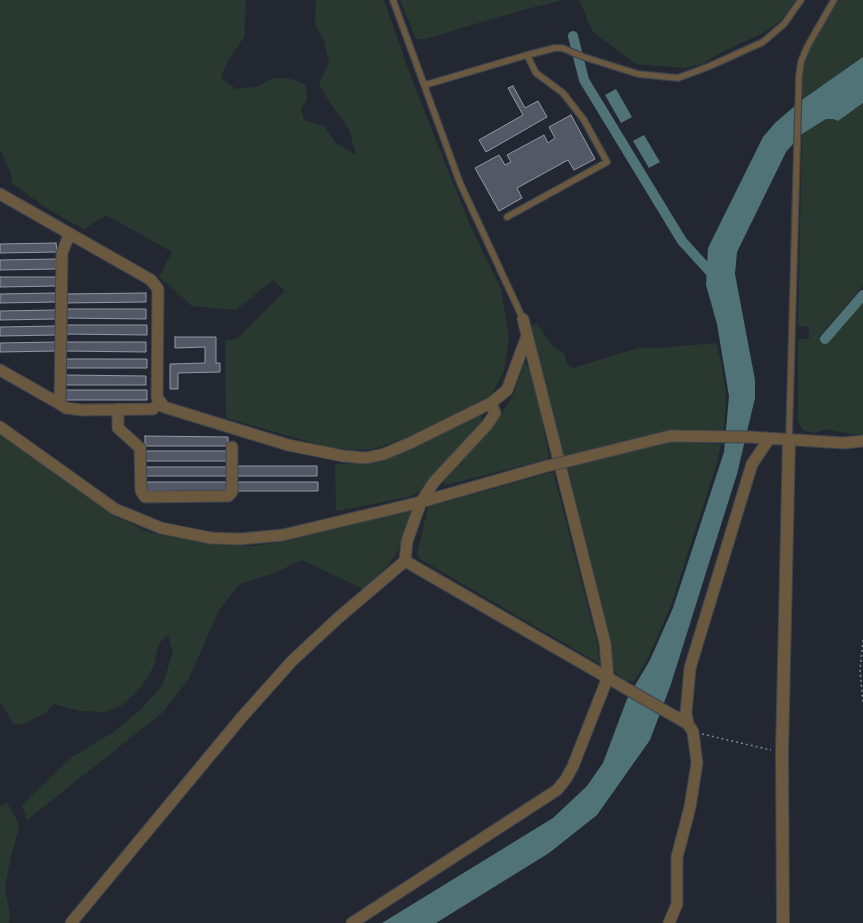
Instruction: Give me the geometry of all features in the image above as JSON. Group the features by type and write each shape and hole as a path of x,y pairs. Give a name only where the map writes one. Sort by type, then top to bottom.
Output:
{"street":[{"path":"0,194 69,235 152,280 158,289 157,397 164,407 288,445 343,456 366,458 384,454 410,443 491,403 507,390 527,336"},
{"path":"60,404 62,253 69,235"},
{"path":"352,923 557,790 566,779 573,766 608,677 605,643 523,319"},
{"path":"0,370 66,408 82,410 153,409 160,402"},
{"path":"71,923 242,717 292,661 336,619 405,561 407,541 421,502 434,482 488,425 495,413 491,403"},
{"path":"118,409 118,428 140,448 141,491 145,497 228,496 232,492 232,447"},
{"path":"0,427 115,509 161,528 211,538 260,538 283,535 421,502 547,466 670,436 789,439 844,443 863,441"},
{"path":"669,923 677,904 677,857 690,807 697,763 690,728 687,701 690,668 752,464 769,439"},
{"path":"783,923 782,752 789,439"},
{"path":"405,561 661,708 690,728"}],"lane":[{"path":"394,0 460,183 523,319"},
{"path":"425,86 555,48 562,48 584,57 638,74 678,78 710,66 763,42 784,24 801,0"},
{"path":"789,439 801,62 810,41 834,0"},
{"path":"507,216 607,162 580,115 563,93 536,73 527,55"}],"path":[{"path":"863,640 860,670 863,704"},
{"path":"690,728 782,752"}],"shaded area":[{"path":"0,0 246,0 244,37 228,61 221,78 236,89 256,87 273,78 291,79 306,85 307,99 301,109 304,120 324,126 336,143 356,155 349,129 330,103 319,84 329,63 324,40 315,25 316,0 384,0 413,83 470,225 501,289 509,338 504,371 491,395 478,404 438,424 405,438 373,449 354,450 331,448 226,418 225,341 237,339 285,291 273,280 236,310 192,306 159,277 172,252 106,215 84,229 49,210 12,183 11,174 0,149"},
{"path":"400,0 564,0 522,10 425,39 416,39"},
{"path":"579,0 796,0 780,21 763,33 724,51 702,64 685,68 636,64 593,32"},
{"path":"839,0 863,0 863,57 803,99 803,74 810,48"},
{"path":"863,57 863,103 838,121 826,119 802,134 786,152 737,252 735,274 755,380 755,398 737,474 671,684 650,740 597,815 549,853 436,923 382,923 553,818 587,786 603,763 627,699 650,660 673,608 724,452 729,396 717,324 706,285 708,248 763,137 775,123 803,99"},
{"path":"616,89 632,117 621,123 605,95"},
{"path":"863,103 863,286 819,337 826,344 863,302 863,434 851,434 826,429 814,433 803,430 798,422 798,339 809,339 809,327 798,326 802,134 826,119 838,121"},
{"path":"644,135 660,162 649,168 633,141"},
{"path":"537,324 552,346 563,353 568,365 573,368 638,348 659,348 716,343 722,366 726,395 724,430 664,432 561,456 528,326"},
{"path":"524,362 532,371 549,457 544,460 446,485 443,482 495,424 513,396"},
{"path":"481,415 482,421 419,492 409,497 336,511 335,464 367,463 474,416"},
{"path":"0,435 114,516 151,533 219,545 253,546 290,540 414,508 397,552 386,568 363,589 302,560 274,573 240,584 219,610 188,680 163,712 27,820 22,805 72,757 115,731 141,709 162,686 173,653 168,635 159,643 154,666 141,687 122,705 105,712 80,711 54,704 45,713 23,724 14,724 0,702"},
{"path":"686,442 721,444 716,466 670,608 648,658 634,681 626,681 612,670 566,469 642,448 668,443"},
{"path":"553,472 597,642 600,664 420,559 417,555 428,507"},
{"path":"7,803 16,818 19,828 10,860 5,889 10,913 9,923 0,923 0,806"}],"building":[{"path":"513,86 525,108 538,101 547,117 486,152 479,140 523,115 508,88"},
{"path":"571,115 595,159 574,170 568,160 517,188 522,198 499,211 475,168 499,155 505,165 511,162 507,155 544,135 548,143 555,138 549,127"},
{"path":"56,243 57,252 0,253 0,244"},
{"path":"56,259 56,269 0,270 0,260"},
{"path":"0,277 56,277 56,286 0,287"},
{"path":"56,293 56,302 0,303 0,294"},
{"path":"146,293 146,302 63,303 63,294"},
{"path":"63,309 146,309 146,319 63,318"},
{"path":"56,310 56,319 0,320 0,311"},
{"path":"64,325 147,325 147,335 64,334"},
{"path":"56,326 57,335 0,336 0,327"},
{"path":"175,337 216,337 216,363 220,363 220,372 178,373 178,389 170,389 170,364 205,363 205,347 175,348"},
{"path":"57,342 57,351 0,352 0,343"},
{"path":"63,342 146,342 146,352 63,351"},
{"path":"64,359 147,359 147,368 64,368"},
{"path":"64,375 146,376 146,385 64,385"},
{"path":"64,390 147,390 147,400 64,400"},
{"path":"145,436 228,437 228,446 145,446"},
{"path":"145,451 228,451 228,461 145,461"},
{"path":"234,466 317,466 317,476 234,476"},
{"path":"146,467 228,467 228,476 145,476"},
{"path":"145,482 228,482 228,491 145,491"},
{"path":"235,482 318,482 318,491 235,491"}],"waterway":[{"path":"573,36 584,80 682,241 713,275"},
{"path":"825,339 863,295"}]}
